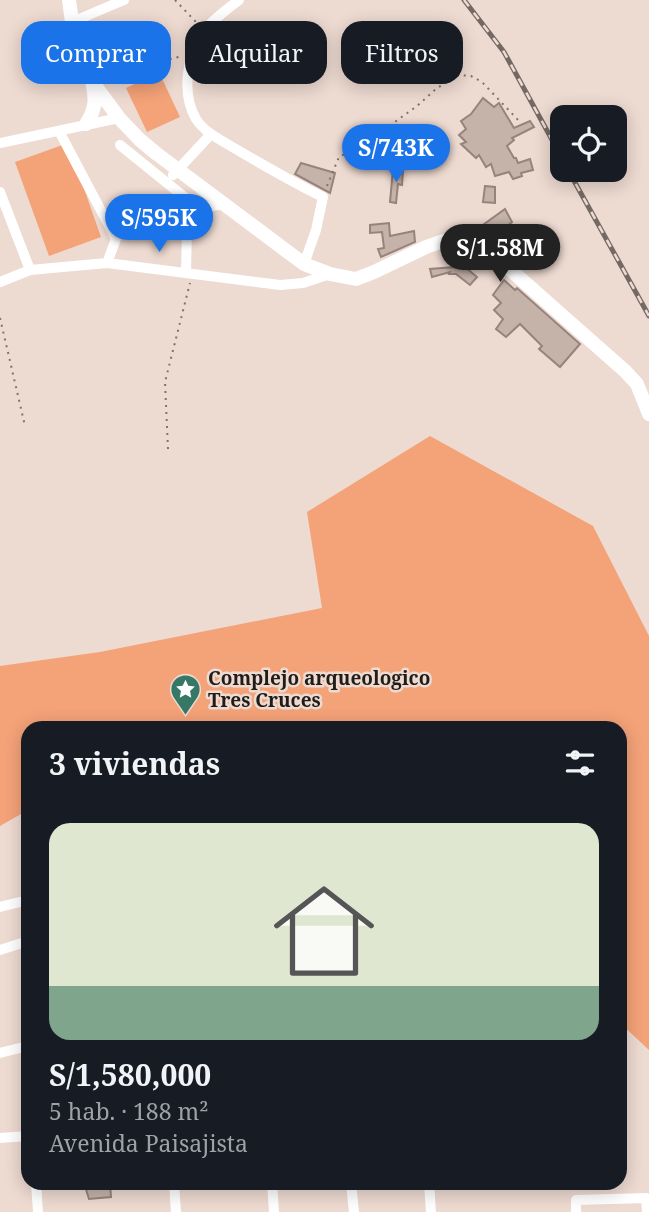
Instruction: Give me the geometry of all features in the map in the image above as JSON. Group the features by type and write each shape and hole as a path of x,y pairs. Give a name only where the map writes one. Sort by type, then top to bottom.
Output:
{"main road":[{"path":"69,0 72,21"},
{"path":"86,124 96,100 92,84"},
{"path":"94,84 119,118 140,139 304,264 330,274 356,279 446,240 468,240 487,249 625,371 637,384 649,414"}],"street":[{"path":"74,21 124,0"},
{"path":"215,21 239,0"},
{"path":"188,84 188,97 196,120 211,134 265,167 323,197 316,230 304,264"},
{"path":"0,143 119,118"},
{"path":"59,131 116,239 107,263"},
{"path":"167,183 211,134"},
{"path":"120,145 198,208 225,204"},
{"path":"0,192 30,270"},
{"path":"189,274 187,227 198,208"},
{"path":"0,282 30,270 107,263 280,285 303,283 330,274"},
{"path":"0,907 21,902"},
{"path":"0,950 21,944"},
{"path":"0,1053 21,1050"},
{"path":"0,1138 21,1136"},
{"path":"36,1190 38,1212"},
{"path":"174,1190 176,1212"},
{"path":"272,1190 274,1212"},
{"path":"352,1190 354,1212"},
{"path":"429,1190 431,1212"},
{"path":"576,1209 646,1198 647,1212"}],"path":[{"path":"175,0 195,21"},
{"path":"323,197 339,158 367,142 437,88 459,75 471,76 482,82 519,121"},
{"path":"168,449 165,382 189,274"},
{"path":"0,318 25,426"}],"shaded area":[{"path":"134,84 165,84 180,117 147,132 126,88"},
{"path":"68,143 101,237 49,256 15,162"},
{"path":"430,436 593,526 649,636 649,1050 627,1030 627,721 21,721 21,814 0,826 0,666 100,652 322,608 307,512"}],"building":[{"path":"483,98 494,107 499,103 514,128 530,121 534,127 512,138 514,140 507,146 518,163 530,159 533,170 521,173 522,176 513,179 509,172 495,176 491,164 486,167 479,155 476,158 461,144 466,142 459,135 466,129 461,121 471,114"},
{"path":"422,125 431,132 417,149 416,167 399,167 400,144 392,139 397,130 412,138"},
{"path":"301,163 335,173 330,193 295,174"},
{"path":"393,169 403,170 402,185 398,184 396,203 390,202"},
{"path":"485,186 495,187 495,203 483,202"},
{"path":"505,209 512,222 491,240 480,235 476,230"},
{"path":"389,223 390,236 414,231 415,242 381,257 378,249 384,248 382,232 370,233 370,225"},
{"path":"459,262 477,277 470,285 456,274 449,274 450,272 432,277 430,269 455,267"},
{"path":"504,280 515,290 517,288 580,344 560,367 539,349 542,346 520,324 506,337 496,329 503,319 494,310 501,303 493,295"},
{"path":"86,1190 110,1190 111,1197 89,1199"}],"railway":[{"path":"464,0 504,52 550,136"},
{"path":"575,182 649,316"}],"place":[{"name":"Complejo arqueologico Tres Cruces","path":"185,716"}]}
